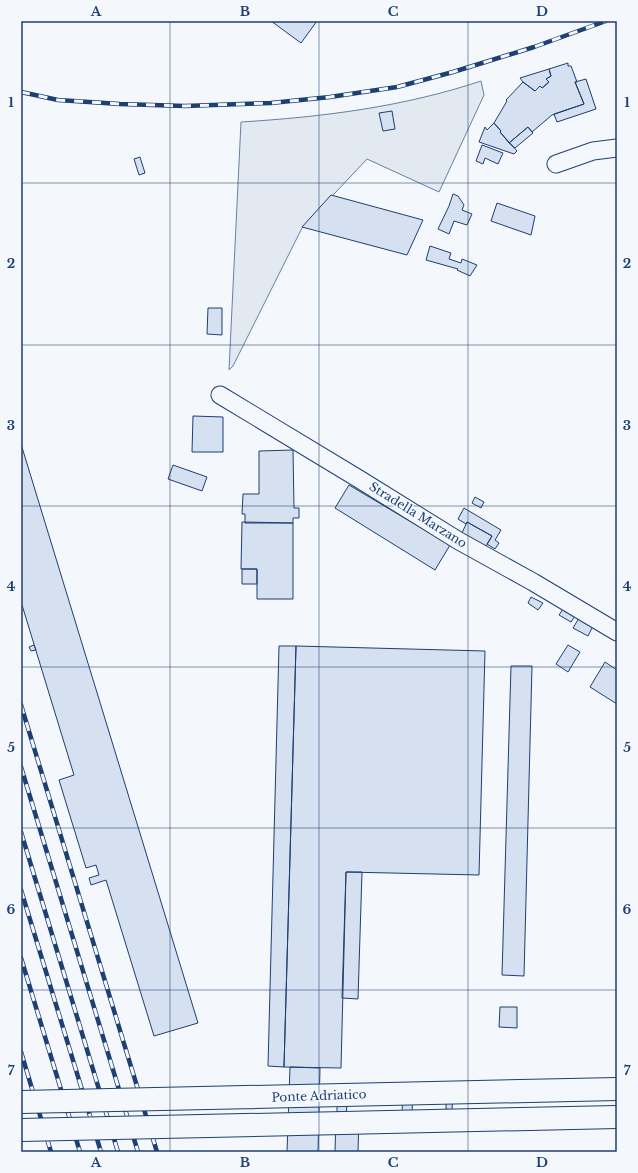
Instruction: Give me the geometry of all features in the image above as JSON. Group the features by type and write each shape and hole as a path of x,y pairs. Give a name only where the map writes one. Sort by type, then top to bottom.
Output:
{"main road":[{"name":"Ponte Adriatico","path":"21,1102 617,1089"},
{"path":"21,1130 617,1117"}],"street":[{"path":"593,151 617,135"},
{"path":"556,164 593,151 617,148"},
{"name":"Stradella Marzano","path":"220,395 459,541 533,582 617,632"}],"shaded area":[{"path":"481,81 484,95 439,192 367,159 302,228 233,366 229,370 241,122 332,114 392,104 422,98"}],"building":[{"path":"271,21 317,21 301,43"},
{"path":"568,63 568,66 571,66 577,82 575,82 584,104 552,115 532,132 528,127 509,143 494,123 507,101 506,100 523,82 535,91 540,86 542,88 549,82 546,79 551,76 549,69"},
{"path":"549,69 551,76 546,79 549,82 542,88 540,86 535,91 520,78"},
{"path":"586,79 596,109 557,122 554,114 584,104 575,82"},
{"path":"392,111 395,129 383,131 379,113"},
{"path":"494,123 517,151 514,154 479,142 485,127 487,130"},
{"path":"528,127 533,133 515,148 509,143"},
{"path":"482,145 503,153 498,164 485,158 483,164 476,161"},
{"path":"140,157 145,173 139,175 134,159"},
{"path":"453,194 458,196 464,205 462,210 472,214 467,225 454,221 449,234 438,229"},
{"path":"331,195 423,220 407,255 302,227"},
{"path":"497,203 535,216 531,235 491,221"},
{"path":"430,246 451,253 449,259 461,263 462,259 477,265 470,276 457,270 458,269 426,260"},
{"path":"208,308 222,308 222,335 207,334"},
{"path":"193,416 223,417 223,452 192,452"},
{"path":"21,444 198,1023 154,1036 106,880 91,885 89,878 99,875 96,865 86,868 59,780 74,775 21,605"},
{"path":"293,450 294,508 299,508 299,518 293,518 293,523 245,523 245,514 242,514 243,494 259,494 259,451"},
{"path":"173,465 207,477 202,491 168,479"},
{"path":"349,485 450,545 435,570 335,508"},
{"path":"475,497 484,502 481,508 472,503"},
{"path":"464,508 501,530 495,540 499,543 495,549 487,544 492,536 467,522 466,524 458,519"},
{"path":"242,522 293,523 293,599 257,599 257,569 241,569"},
{"path":"467,522 492,536 485,548 461,535"},
{"path":"242,569 257,569 257,584 242,584"},
{"path":"531,597 543,603 538,610 528,603"},
{"path":"563,609 575,616 571,622 559,615"},
{"path":"579,618 593,626 588,636 573,628"},
{"path":"34,645 36,650 31,651 29,647"},
{"path":"568,645 580,652 568,672 556,664"},
{"path":"279,646 296,646 284,1067 268,1066"},
{"path":"296,646 485,651 479,875 346,872 341,1068 284,1067"},
{"path":"605,662 617,670 617,704 590,687"},
{"path":"511,666 532,666 524,976 502,975"},
{"path":"346,872 362,872 358,999 342,998"},
{"path":"500,1007 517,1007 517,1028 499,1027"},
{"path":"290,1067 320,1068 318,1152 287,1152"},
{"path":"403,1086 413,1086 412,1114 402,1114"},
{"path":"446,1091 453,1091 452,1110 446,1109"},
{"path":"337,1103 347,1104 346,1117 359,1117 358,1152 335,1152"}],"railway":[{"path":"21,92 58,100 185,106 271,103 330,97 397,87 453,72 534,47 606,21"},
{"path":"21,705 157,1152"},
{"path":"21,767 138,1152"},
{"path":"21,832 118,1152"},
{"path":"21,890 101,1152"},
{"path":"21,958 80,1152"},
{"path":"21,1052 51,1152"}]}
